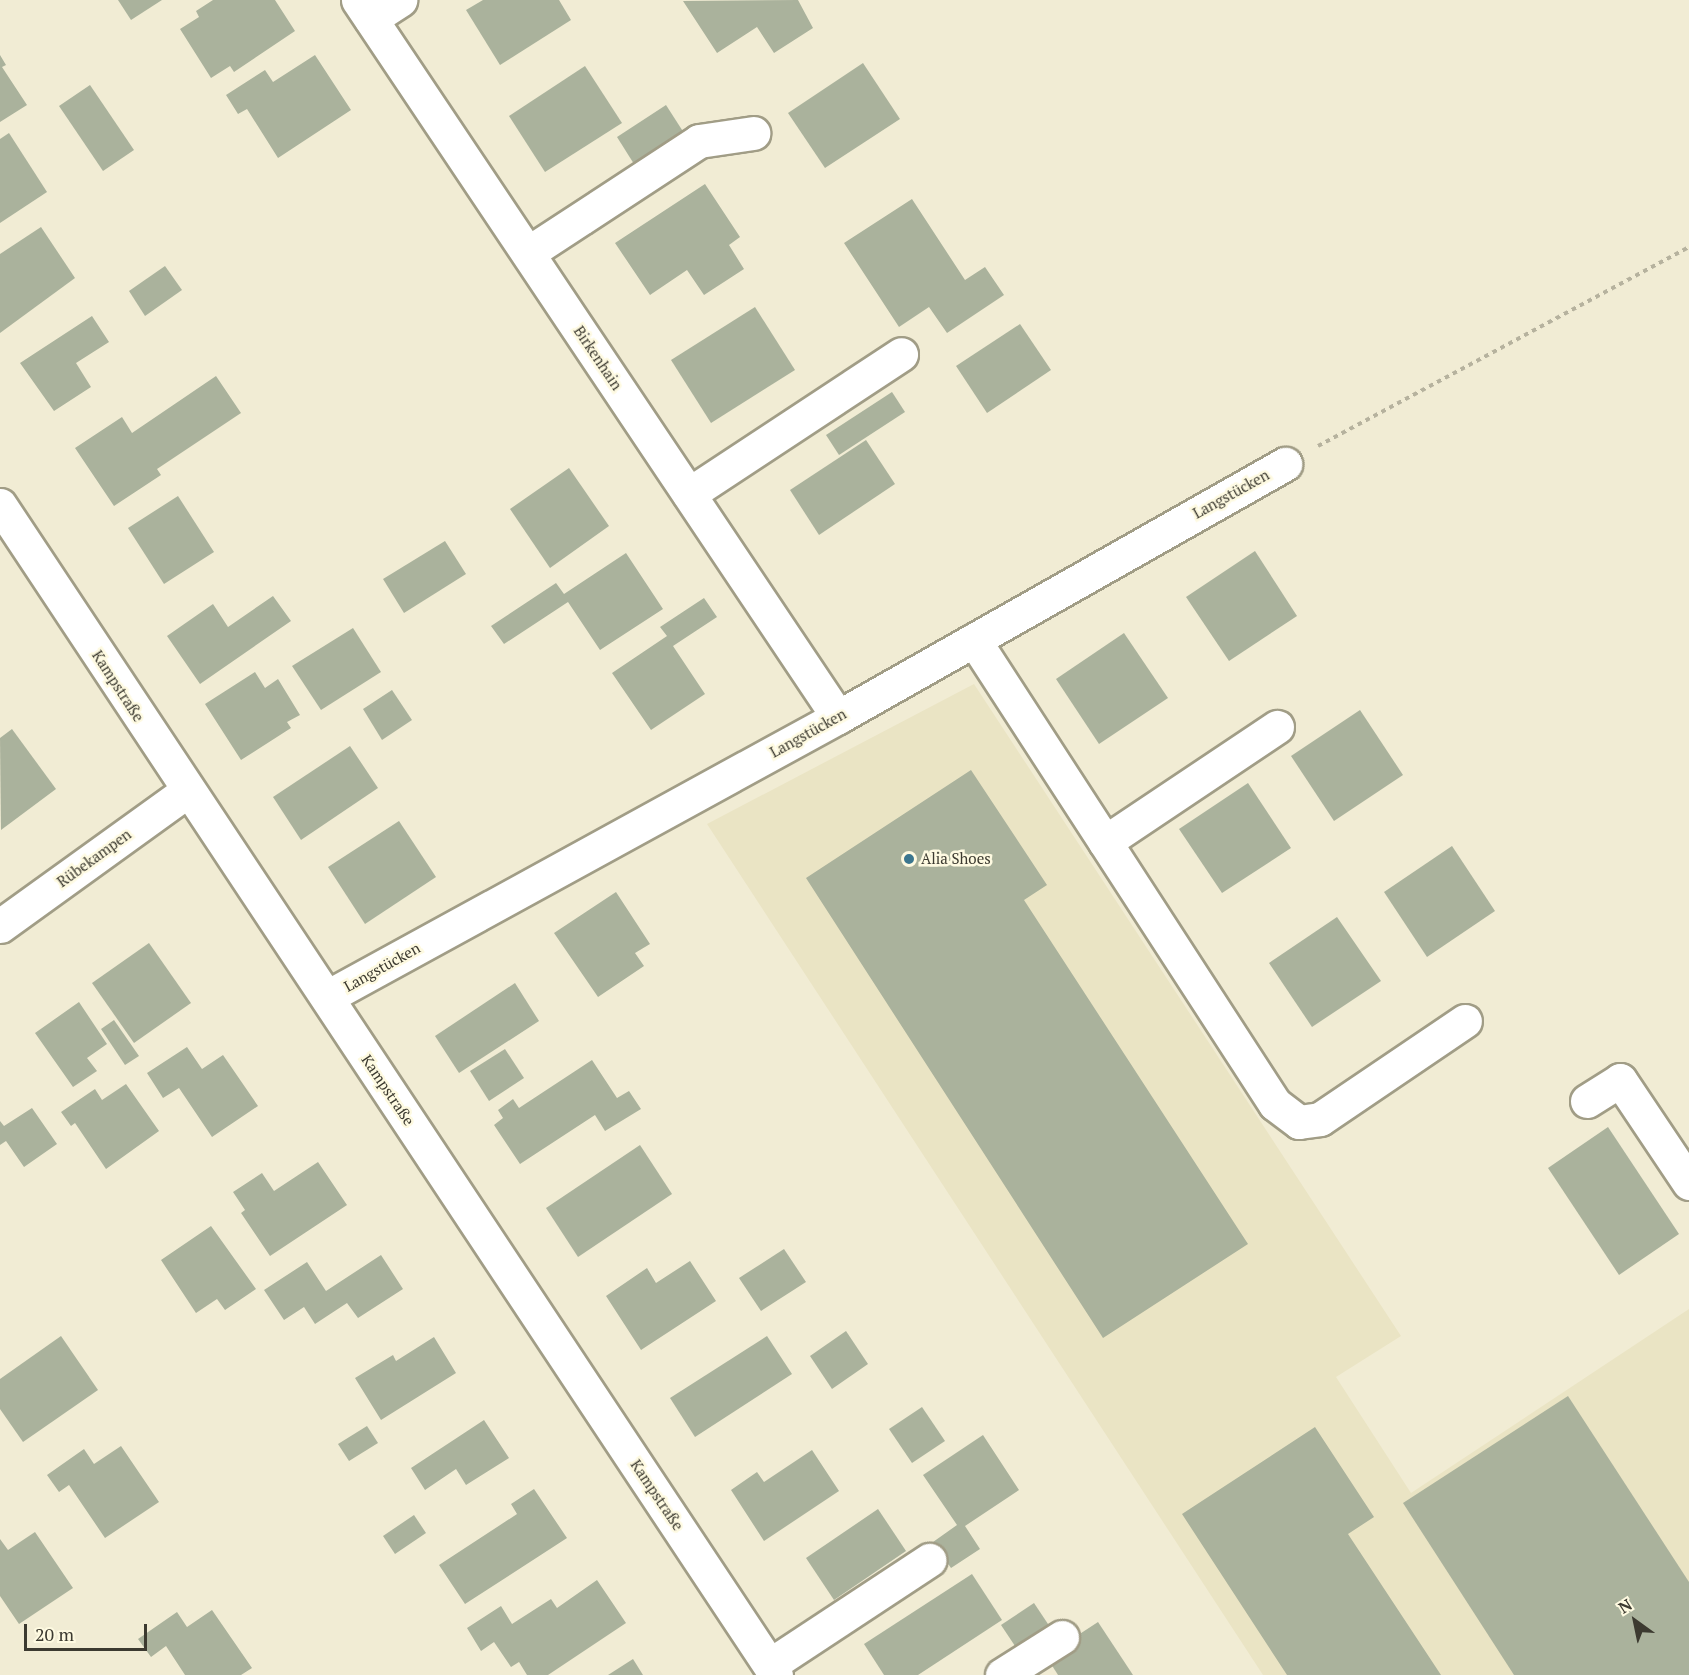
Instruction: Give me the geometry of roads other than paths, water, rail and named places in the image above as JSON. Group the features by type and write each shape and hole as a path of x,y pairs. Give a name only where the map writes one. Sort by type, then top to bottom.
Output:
{"street":[{"path":"365,10 400,0"},
{"name":"Birkenhain","path":"365,10 838,717"},
{"path":"528,253 699,141 753,133"},
{"path":"689,494 901,354"},
{"name":"Langstücken","path":"327,997 838,717 1285,464"},
{"name":"Kampstraße","path":"0,505 187,791 327,997 773,1670"},
{"path":"974,640 1275,1104 1299,1122 1320,1119 1465,1021"},
{"path":"1105,842 1277,727"},
{"name":"Rübekampen","path":"0,926 187,791"},
{"path":"1587,1101 1620,1080 1689,1183"},
{"path":"773,1670 929,1560"},
{"path":"1002,1675 1062,1637"}],"place":[{"name":"Alia Shoes","path":"909,859"}]}
